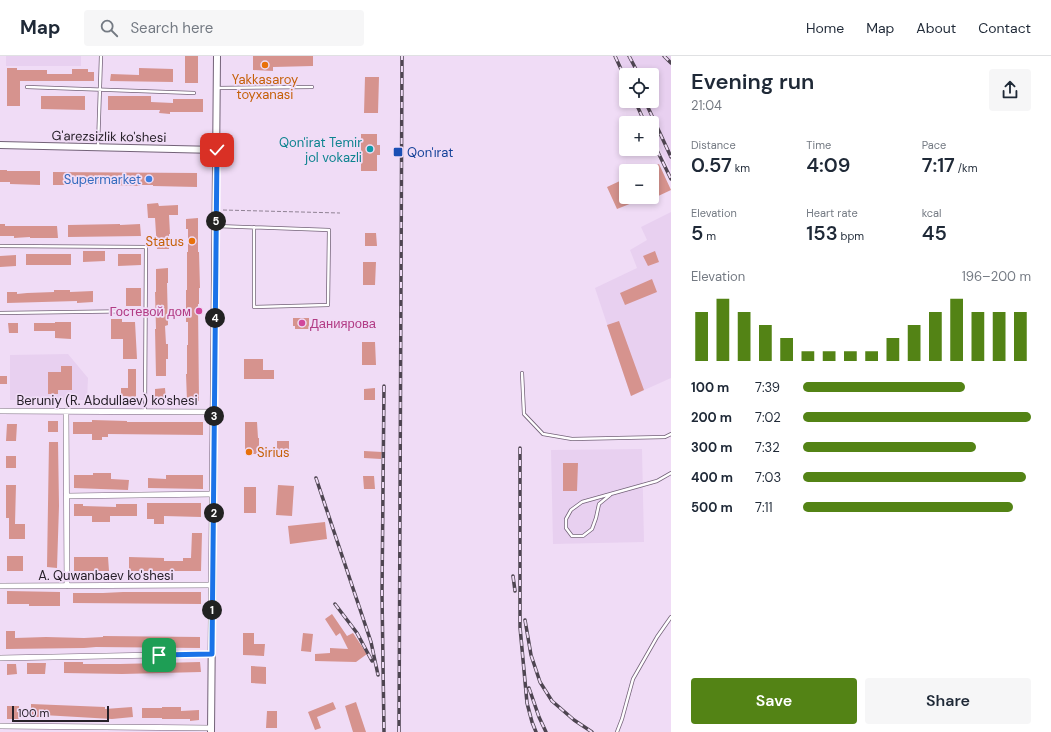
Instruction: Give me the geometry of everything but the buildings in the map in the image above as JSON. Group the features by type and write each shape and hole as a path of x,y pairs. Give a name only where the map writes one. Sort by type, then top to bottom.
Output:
{"street":[{"path":"0,726 72,730 212,730 217,56"},
{"name":"G'arezsizlik ko'shesi","path":"0,145 217,150"},
{"name":"Beruniy (R. Abdullaev) ko'shesi","path":"0,411 214,412"},
{"path":"66,411 67,586"},
{"path":"67,496 214,494"},
{"name":"A. Quwanbaev ko'shesi","path":"0,586 213,585"},
{"path":"0,658 212,654"}],"lane":[{"path":"98,147 100,56"},
{"path":"27,87 194,93"},
{"path":"217,88 312,87"},
{"path":"216,226 254,227 329,230 328,305 254,307 254,227"},
{"path":"0,246 146,247 145,411"},
{"path":"0,313 145,311"},
{"path":"522,373 524,414 543,434 572,440 665,437 671,434"},
{"path":"610,495 599,504 592,529 583,536 572,536 566,528 566,519 571,510 582,502 657,481 671,473"},
{"path":"617,732 633,679 657,637 671,617"}],"path":[{"path":"216,210 340,213"}],"shaded area":[{"path":"6,56 81,56 81,66 6,66"},
{"path":"618,56 671,56 671,171 659,146 659,116 645,116 641,108 659,108 659,68 623,68"},
{"path":"671,212 671,378 631,396 595,288 637,268 630,250 647,240 641,227"},
{"path":"68,354 88,378 87,400 10,400 10,355"},
{"path":"642,449 644,542 553,544 551,450"}],"railway":[{"path":"399,732 402,56"},
{"path":"615,56 620,68"},
{"path":"629,56 635,68"},
{"path":"664,56 671,63"},
{"path":"638,108 642,116"},
{"path":"648,108 671,157"},
{"path":"659,154 671,179"},
{"path":"384,386 382,594 384,732"},
{"path":"520,448 520,627 527,703 536,732"},
{"path":"316,478 371,642 378,675"},
{"path":"513,576 515,591"},
{"path":"335,604 357,633 372,661"},
{"path":"525,620 531,655 540,682 552,701 574,720 592,732"},
{"path":"529,688 546,732"}],"place":[{"name":"Yakkasaroy toyxanasi","path":"265,65"},
{"name":"Qon'irat Temir jol vokazli","path":"370,149"},
{"name":"Qon'ırat","path":"398,152"},
{"name":"Supermarket","path":"149,179"},
{"name":"Status","path":"192,241"},
{"name":"Гостевой дом","path":"199,311"},
{"name":"Даниярова","path":"302,323"},
{"name":"Sirius","path":"249,452"}],"route":[{"path":"159,655 212,654 217,150"}]}
